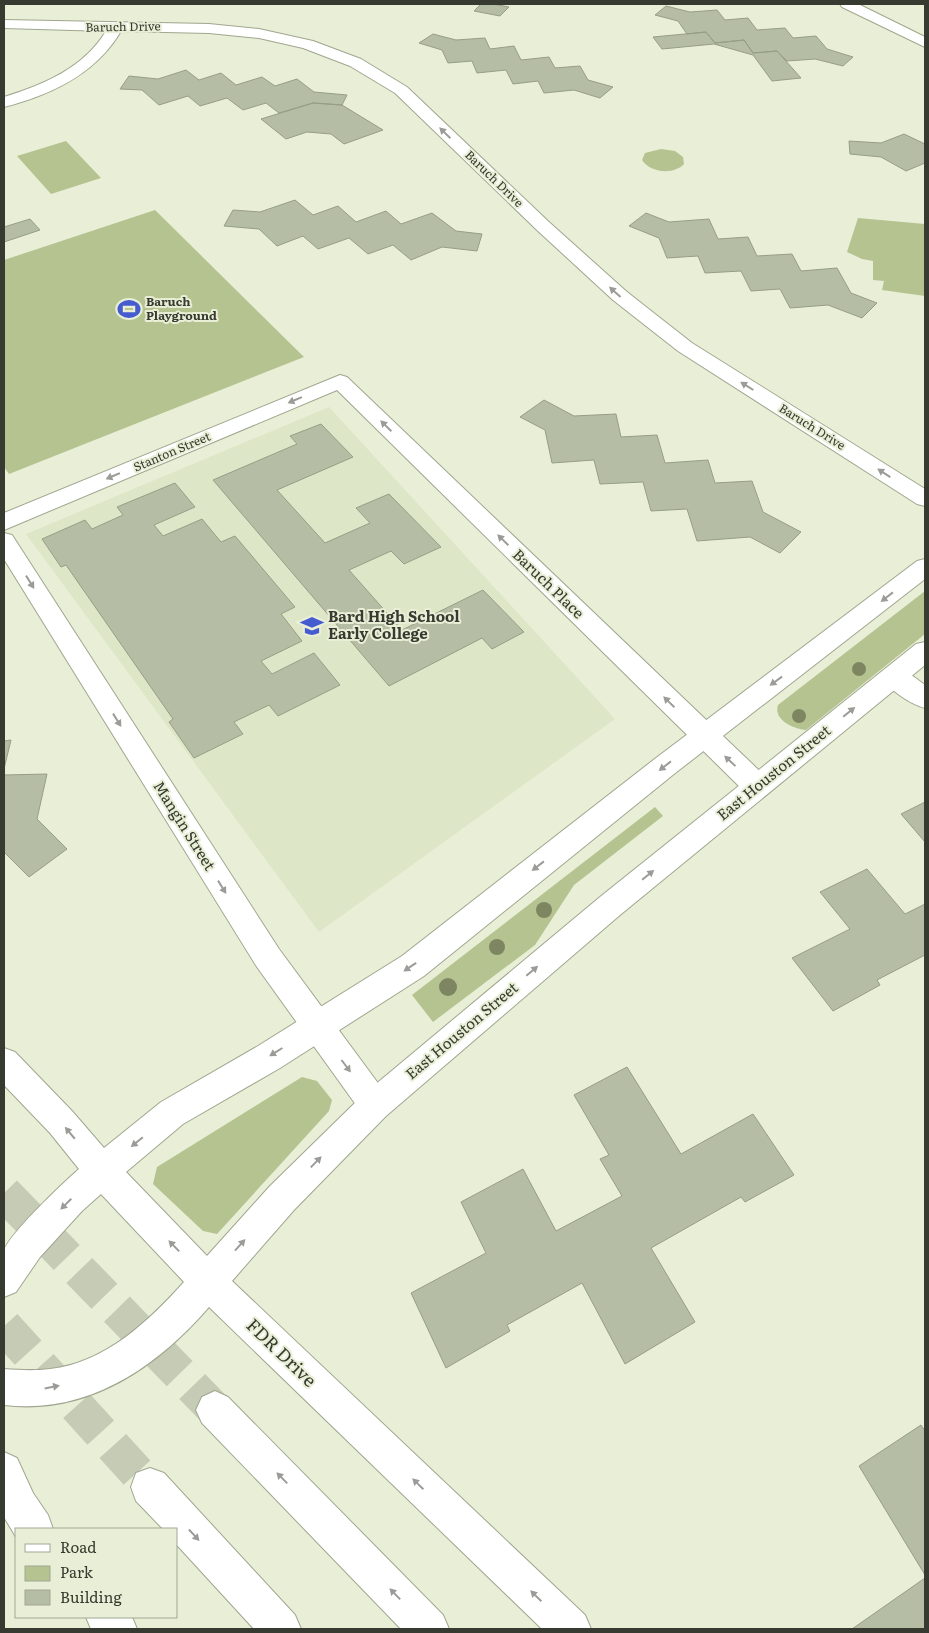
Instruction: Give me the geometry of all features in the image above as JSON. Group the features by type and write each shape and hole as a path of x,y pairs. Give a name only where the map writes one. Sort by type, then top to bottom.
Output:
{"main road":[{"path":"847,4 925,43"},
{"name":"Baruch Drive","path":"4,24 116,28 185,26 262,33 318,46 352,59 379,74 401,90 544,227 620,296 685,347 925,499"},
{"path":"4,102 35,93 59,82 84,67 109,42 116,28"},
{"name":"Stanton Street","path":"4,522 340,381"},
{"name":"Baruch Place","path":"340,381 757,786"},
{"name":"Mangin Street","path":"4,541 268,958 375,1105"},
{"path":"4,1280 28,1245 70,1199 172,1113 317,1027 413,966 704,736 925,566"},
{"name":"East Houston Street","path":"4,1387 38,1390 70,1384 100,1373 127,1358 156,1337 175,1319 282,1198 375,1105 610,906 925,651"},
{"path":"894,676 925,698"},
{"name":"FDR Drive","path":"4,1063 61,1122 102,1171 207,1281 571,1629"},
{"path":"215,1410 430,1629"},
{"path":"4,1472 19,1507 33,1528"},
{"path":"150,1487 281,1629"},
{"path":"107,1618 117,1629"}],"shaded area":[{"name":"Bard High School Early College","path":"329,407 615,719 319,932 26,534"}],"green space":[{"path":"66,141 101,178 51,194 17,156"},
{"path":"661,149 675,151 683,157 684,164 674,170 662,171 651,168 642,160 645,153"},
{"name":"Baruch Playground","path":"155,210 304,357 9,474 4,467 4,260"},
{"path":"858,218 925,224 925,296 882,290 884,281 873,280 873,261 862,259 847,252"},
{"path":"925,591 925,634 806,730 791,726 781,719 777,710 778,705"},
{"path":"655,807 663,816 574,885 535,945 433,1022 412,995"},
{"path":"302,1077 317,1081 332,1100 329,1111 217,1234 203,1231 153,1184 157,1167"}],"building":[{"path":"481,4 509,7 500,16 474,11"},
{"path":"666,6 690,12 717,10 725,20 748,18 757,30 785,28 793,38 816,36 827,49 853,57 843,66 815,59 787,61 777,51 753,53 744,40 715,43 706,32 687,34 678,21 655,15"},
{"path":"706,32 715,43 744,40 753,53 777,51 801,78 772,81 753,55 714,44 662,49 653,37"},
{"path":"433,34 456,40 485,38 490,49 514,46 521,60 549,57 555,68 580,66 588,80 613,87 600,98 574,90 544,93 538,81 513,84 506,70 477,73 472,61 448,63 442,50 419,43"},
{"path":"186,70 199,80 221,73 236,85 262,77 275,86 297,79 314,92 347,95 342,105 313,103 279,113 266,103 243,110 227,98 200,106 188,96 159,105 142,90 120,89 129,76 158,79"},
{"path":"313,103 342,105 383,130 344,144 331,134 307,132 286,139 261,119"},
{"path":"904,134 925,144 925,163 906,171 881,157 850,154 849,141 881,143"},
{"path":"295,200 313,215 338,206 356,222 386,211 401,224 432,213 456,231 482,234 477,251 442,247 411,260 393,245 368,254 349,238 318,249 303,236 277,246 259,229 224,226 233,210 260,212"},
{"path":"646,213 669,222 709,219 718,239 748,237 757,256 792,254 801,271 837,268 851,293 877,303 862,318 828,305 790,308 780,289 751,291 741,271 705,273 698,256 667,258 659,238 629,226"},
{"path":"30,219 40,230 4,242 4,227"},
{"path":"544,400 574,416 616,414 621,437 657,435 665,463 708,460 715,483 752,481 763,512 801,532 780,553 750,537 697,541 687,509 651,511 643,482 600,484 594,460 552,463 545,430 520,417"},
{"path":"321,424 353,457 277,490 325,543 370,523 356,508 389,494 441,547 404,564 391,551 349,570 402,630 483,590 524,632 492,649 482,638 389,686 213,480 297,444 290,436"},
{"path":"175,483 195,507 154,525 163,536 202,519 221,542 235,536 295,607 281,614 302,641 261,661 272,674 314,653 340,685 278,716 269,705 234,722 243,734 194,758 169,722 173,719 66,565 61,567 42,539 85,520 92,529 123,515 117,507"},
{"path":"11,740 4,769 4,741"},
{"path":"47,774 37,819 67,849 29,877 4,852 4,775"},
{"path":"925,802 925,842 901,814"},
{"path":"867,869 905,914 925,904 925,955 877,980 880,985 833,1011 792,958 850,929 820,892"},
{"path":"627,1067 681,1154 753,1114 794,1175 745,1202 741,1197 651,1248 695,1322 625,1364 582,1283 507,1325 510,1331 446,1368 411,1293 486,1253 461,1202 523,1169 556,1231 622,1196 600,1159 609,1155 574,1095"},
{"path":"921,1425 925,1431 925,1575 859,1466"},
{"path":"925,1578 925,1629 852,1629"}],"tunnel":[{"path":"4,1193 215,1410"},
{"path":"4,1326 150,1487"}],"place":[{"name":"Baruch Playground","path":"129,309"},
{"name":"Bard High School Early College","path":"312,626"}]}
